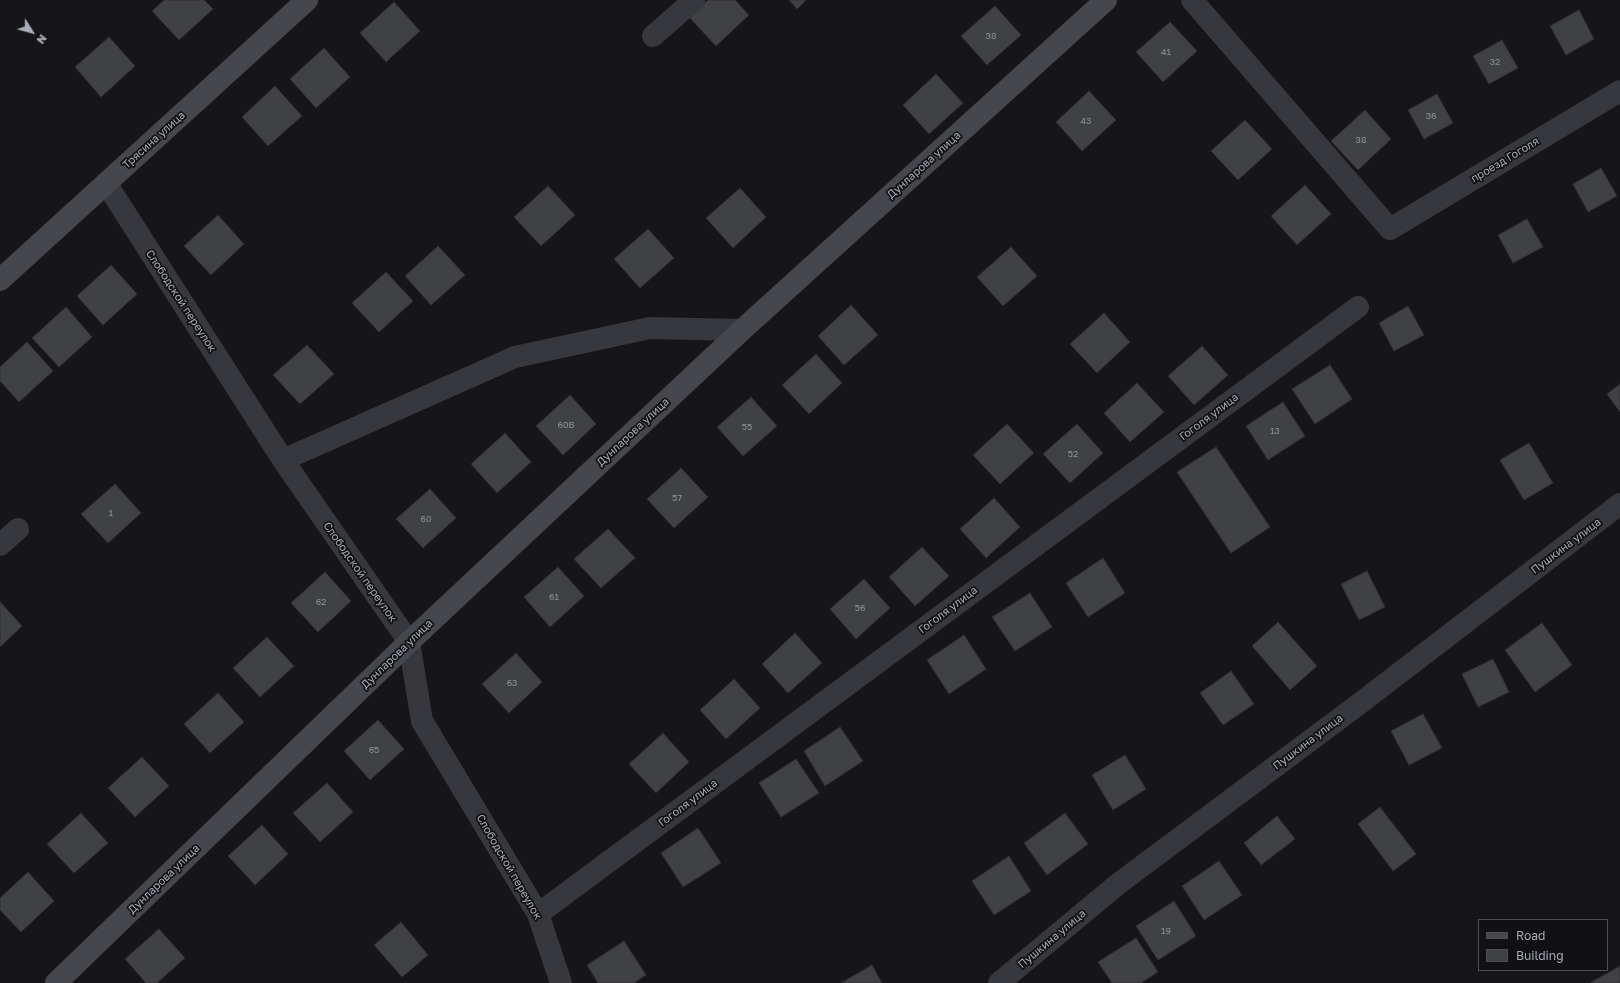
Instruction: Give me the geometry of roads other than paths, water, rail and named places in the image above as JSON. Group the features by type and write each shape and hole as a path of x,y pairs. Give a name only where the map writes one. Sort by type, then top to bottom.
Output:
{"street":[{"name":"Трясина улица","path":"0,280 307,0"},
{"path":"653,36 694,0"},
{"name":"Дунларова улица","path":"56,983 409,642 742,330 1106,0"},
{"name":"проезд Гоголя","path":"1192,0 1390,229 1620,90"},
{"name":"Слободской переулок","path":"106,184 283,460 409,642 422,721 538,914 556,981"},
{"name":"Гоголя улица","path":"538,914 1358,307"},
{"path":"283,460 516,357 650,328 742,330"},
{"name":"Пушкина улица","path":"999,983 1118,884 1359,704 1620,504"},
{"path":"0,545 18,529"}]}
